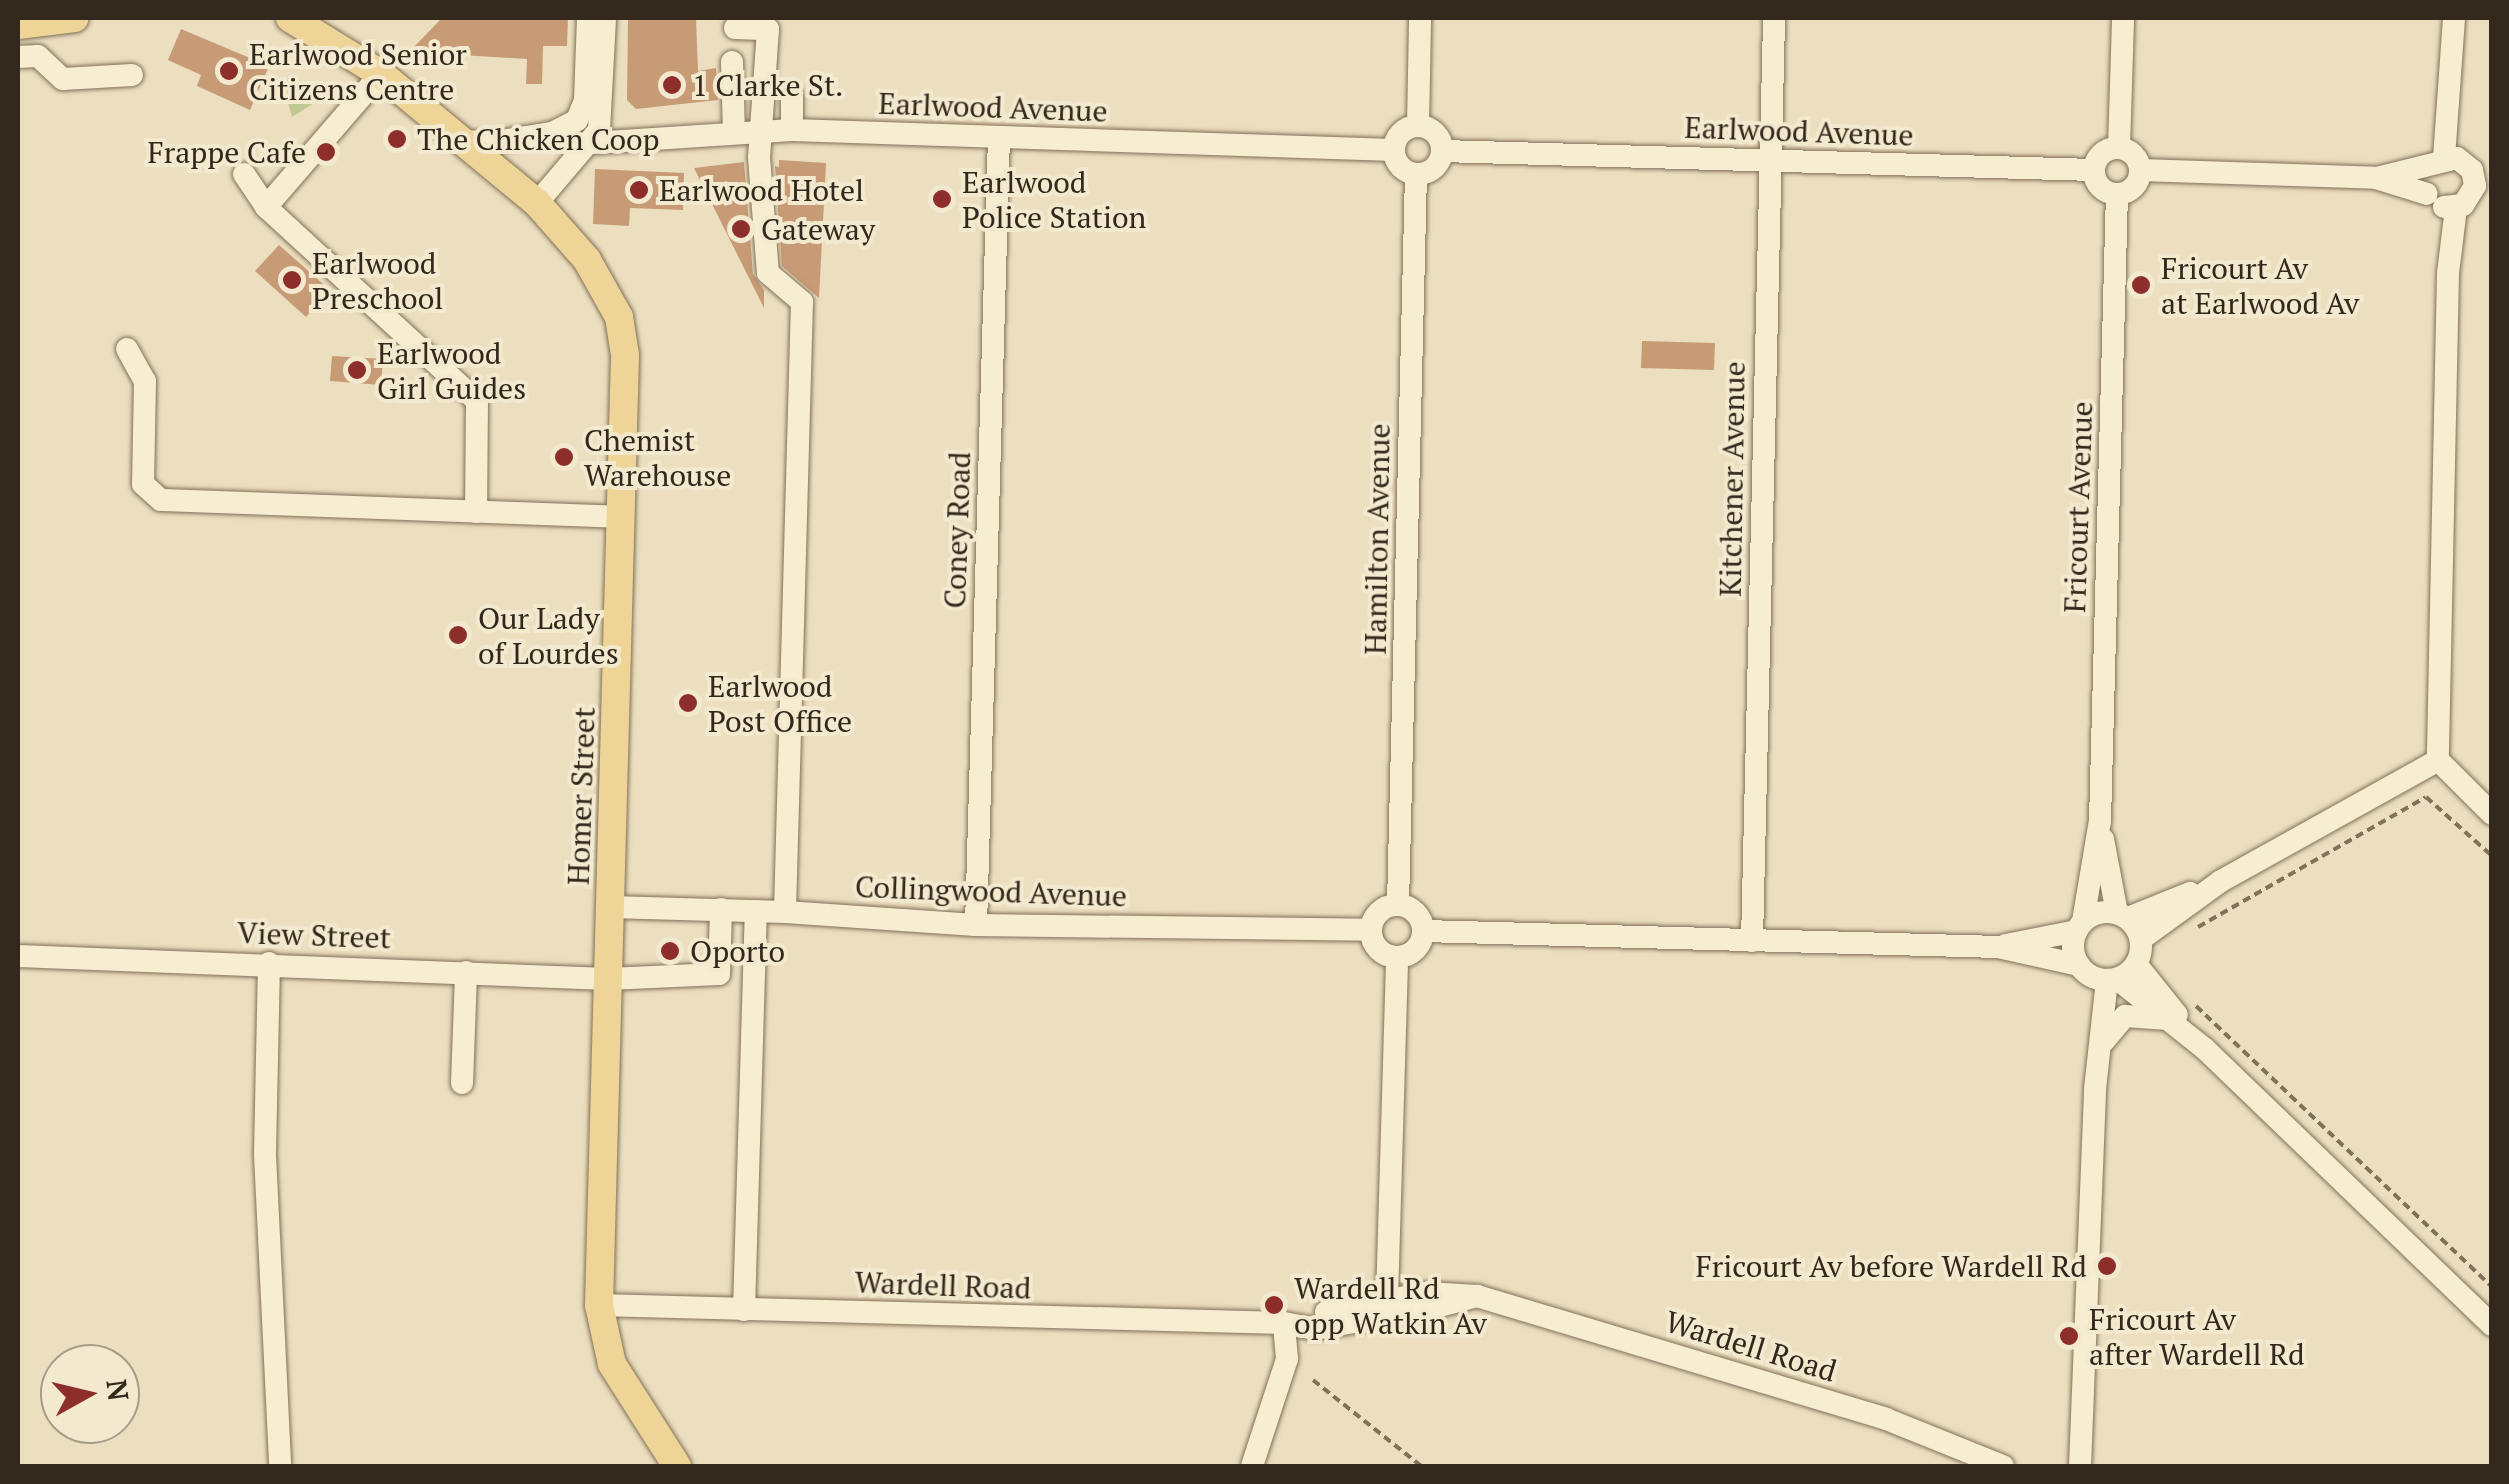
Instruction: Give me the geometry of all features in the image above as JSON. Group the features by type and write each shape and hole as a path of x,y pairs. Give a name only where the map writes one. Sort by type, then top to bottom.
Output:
{"main road":[{"path":"18,25 75,18"},
{"name":"Homer Street","path":"290,18 381,74 538,203 587,260 618,317 625,356 599,1305 612,1364 678,1466"}],"street":[{"path":"538,203 592,143 602,122 588,18"},
{"path":"466,141 488,142 569,128 583,112 605,18"},
{"path":"1418,126 1420,18"},
{"name":"Kitchener Avenue","path":"1752,941 1774,18"},
{"path":"2119,148 2123,18"},
{"path":"2454,18 2452,80 2461,165 2476,186 2456,200 2448,274 2438,760 2492,814"},
{"path":"735,28 768,28 764,130 759,157 768,273 802,302 785,912"},
{"path":"18,56 38,56 62,79 132,74"},
{"path":"732,62 734,132"},
{"path":"266,207 381,74"},
{"path":"792,97 792,130"},
{"path":"1418,126 1437,136 1442,151 1431,170 1416,174 1403,169 1394,150 1398,136 1418,126"},
{"name":"Earlwood Avenue","path":"592,143 792,130 1394,150"},
{"name":"Coney Road","path":"976,925 998,137"},
{"path":"2119,148 2132,152 2140,170 2132,189 2117,194 2100,186 2094,170 2102,153 2119,148"},
{"name":"Earlwood Avenue","path":"1442,151 2094,170"},
{"path":"2140,170 2376,178 2461,165"},
{"path":"2456,200 2424,181 2461,165"},
{"path":"244,174 266,207 477,401 476,512"},
{"name":"Hamilton Avenue","path":"1398,905 1416,174"},
{"path":"2376,178 2456,200"},
{"name":"Fricourt Avenue","path":"2105,972 2073,942 2080,926 2100,821 2117,194"},
{"path":"127,349 145,380 142,484 161,500 620,517"},
{"path":"2080,1466 2095,1090 2105,972 2141,939 2221,881 2438,760"},
{"name":"Fricourt Avenue","path":"2100,821 2122,916"},
{"path":"1998,947 2080,926 2099,912 2122,916 2221,881"},
{"path":"1398,905 1413,911 1422,931 1412,952 1397,957 1381,952 1371,930 1382,909 1398,905"},
{"name":"Collingwood Avenue","path":"610,907 756,910 976,925 1371,930"},
{"name":"View Street","path":"18,956 268,963 608,980 719,974 722,909"},
{"path":"744,1310 756,910"},
{"path":"2122,916 2141,939"},
{"path":"1422,931 1998,947 2105,972 2204,1049 2492,1326"},
{"path":"1387,1300 1397,957"},
{"path":"268,963 265,1155 280,1466"},
{"path":"462,1083 466,972"},
{"path":"2095,1090 2105,972"},
{"path":"2105,972 2204,1049"},
{"path":"2100,1047 2112,1026 2125,1016 2168,1019"},
{"name":"Wardell Road","path":"1284,1323 1427,1293 1477,1296 1886,1418 2003,1466"},
{"name":"Wardell Road","path":"599,1305 1284,1323 1314,1328 1428,1310 1477,1296"},
{"path":"1252,1466 1284,1376 1284,1323"}],"path":[{"path":"2187,933 2426,798 2492,856"},
{"path":"2196,1006 2492,1286"},
{"path":"1313,1380 1420,1466"}],"green space":[{"path":"291,76 315,88 314,103 292,117 287,99 279,95 275,99 270,92 275,82"}],"building":[{"path":"442,18 568,18 567,46 543,46 542,84 526,84 527,59 409,52"},
{"name":"1 Clarke St.","path":"628,18 696,18 698,71 716,68 718,100 636,109 627,100"},
{"name":"Earlwood Senior Citizens Centre","path":"181,29 269,66 250,110 197,86 201,75 168,60"},
{"path":"779,160 826,163 819,298 782,266 775,166 779,167"},
{"name":"Gateway","path":"744,162 753,274 764,290 764,308 694,168"},
{"name":"Earlwood Hotel","path":"595,169 684,173 683,210 630,208 629,226 593,224"},
{"name":"Earlwood Preschool","path":"279,245 330,290 306,317 255,271"},
{"path":"1642,341 1715,343 1714,370 1641,368"},
{"name":"Earlwood Girl Guides","path":"332,356 383,359 381,385 330,381"}],"place":[{"name":"Earlwood Senior Citizens Centre","path":"229,71"},
{"name":"1 Clarke St.","path":"672,85"},
{"name":"The Chicken Coop","path":"397,139"},
{"name":"Frappe Cafe","path":"326,152"},
{"name":"Earlwood Hotel","path":"639,190"},
{"name":"Earlwood Police Station","path":"942,199"},
{"name":"Gateway","path":"741,229"},
{"name":"Earlwood Preschool","path":"292,280"},
{"name":"Fricourt Av at Earlwood Av","path":"2141,285"},
{"name":"Earlwood Girl Guides","path":"357,370"},
{"name":"Chemist Warehouse","path":"564,457"},
{"name":"Our Lady of Lourdes","path":"458,635"},
{"name":"Earlwood Post Office","path":"688,703"},
{"name":"Oporto","path":"670,951"},
{"name":"Fricourt Av before Wardell Rd","path":"2107,1266"},
{"name":"Wardell Rd opp Watkin Av","path":"1274,1305"},
{"name":"Fricourt Av after Wardell Rd","path":"2069,1336"}]}
